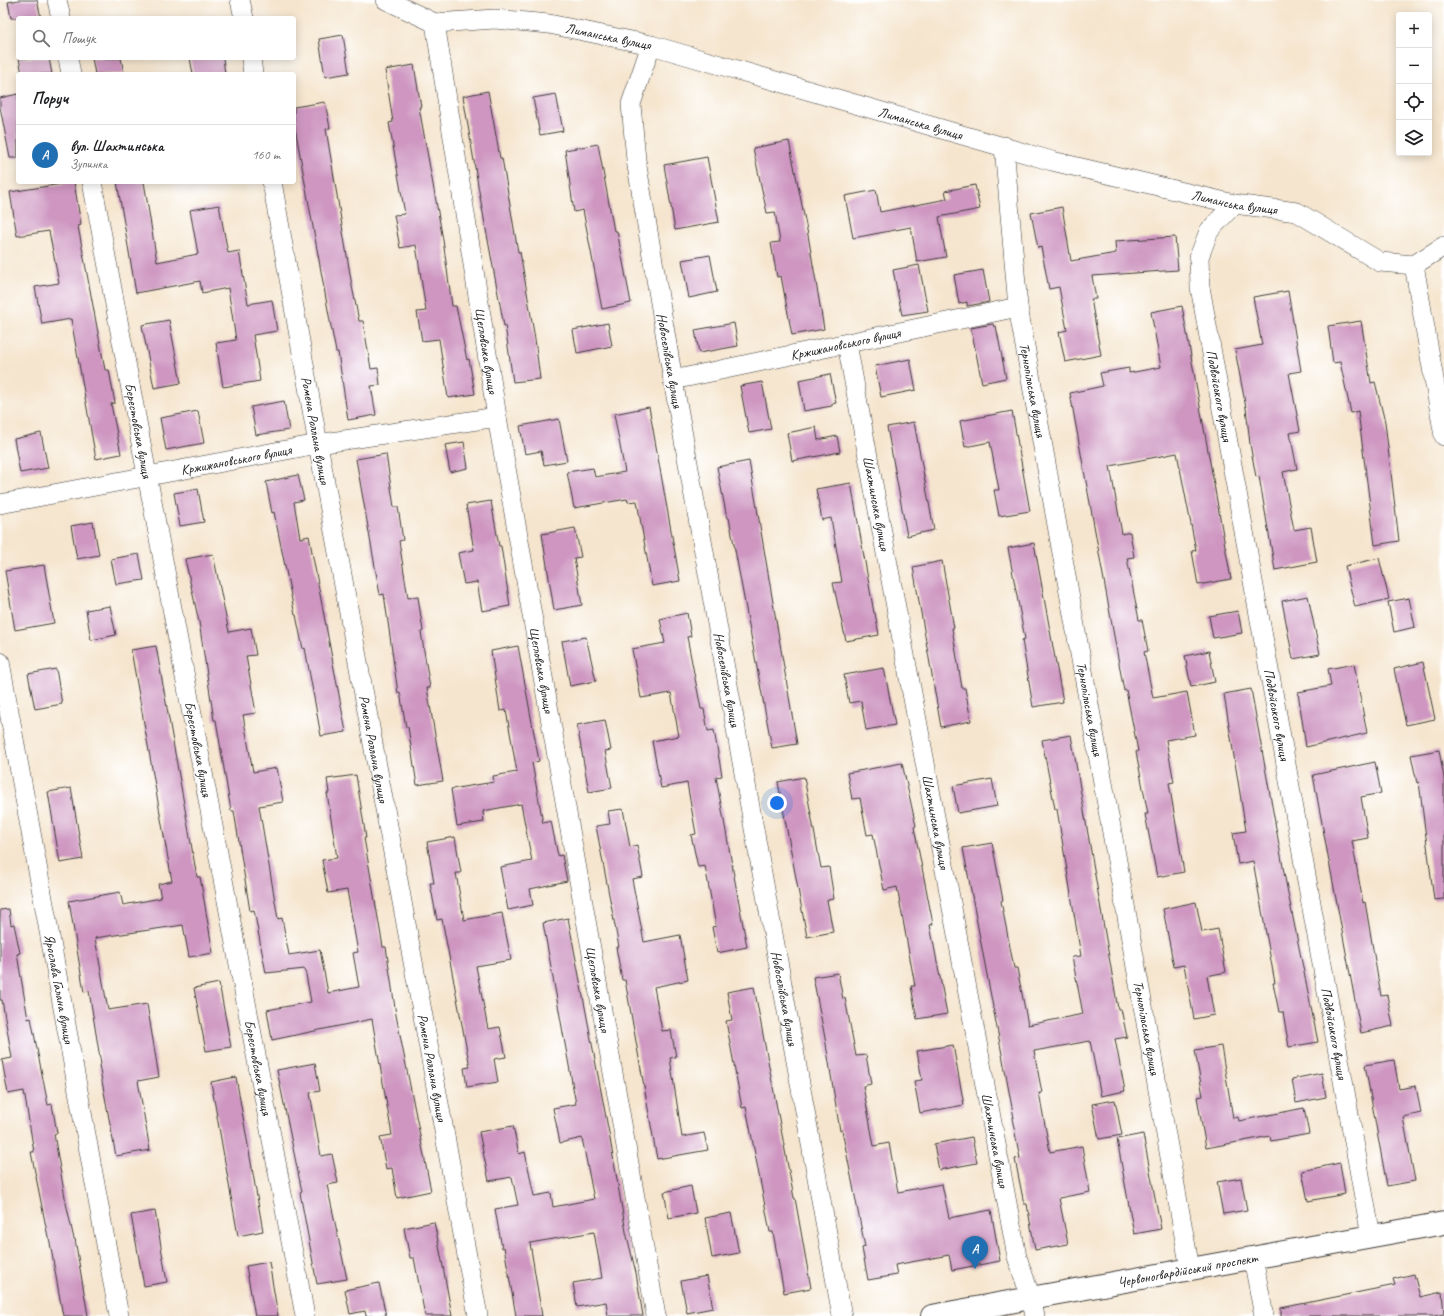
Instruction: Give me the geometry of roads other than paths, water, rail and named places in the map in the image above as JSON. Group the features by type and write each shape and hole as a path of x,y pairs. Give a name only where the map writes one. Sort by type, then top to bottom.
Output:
{"main road":[{"name":"Червоногвардійський проспект","path":"932,1316 1033,1307 1190,1269 1444,1223"}],"street":[{"path":"57,0 61,16"},
{"path":"240,0 244,16"},
{"name":"Лиманська вулиця","path":"386,0 435,23 495,19 549,24 651,45 1052,160 1234,204 1297,212 1380,262 1414,265"},
{"name":"Щегловська вулиця","path":"435,23 497,417 656,1316"},
{"name":"Новоселівська вулиця","path":"651,45 630,104 636,160 673,380 842,1316"},
{"path":"68,60 71,72"},
{"path":"250,60 253,72"},
{"name":"Тернопільська вулиця","path":"1004,146 1018,307 1190,1269"},
{"name":"Берестовська вулиця","path":"92,184 305,1316"},
{"name":"Ромена Роллана вулиця","path":"272,184 318,444 478,1316"},
{"name":"Подвойського вулиця","path":"1234,204 1209,231 1199,258 1200,287 1371,1236"},
{"path":"1444,246 1414,265 1444,436"},
{"name":"Кржижановського вулиця","path":"673,380 1018,307"},
{"name":"Шахтинська вулиця","path":"847,344 1017,1256 1033,1307"},
{"name":"Кржижановського вулиця","path":"0,504 318,444 497,417"},
{"name":"Ярослава Галана вулиця","path":"0,662 119,1316"},
{"path":"1253,1258 1264,1316"}],"place":[{"name":"вул. Шахтинська","path":"975,1269"}]}
